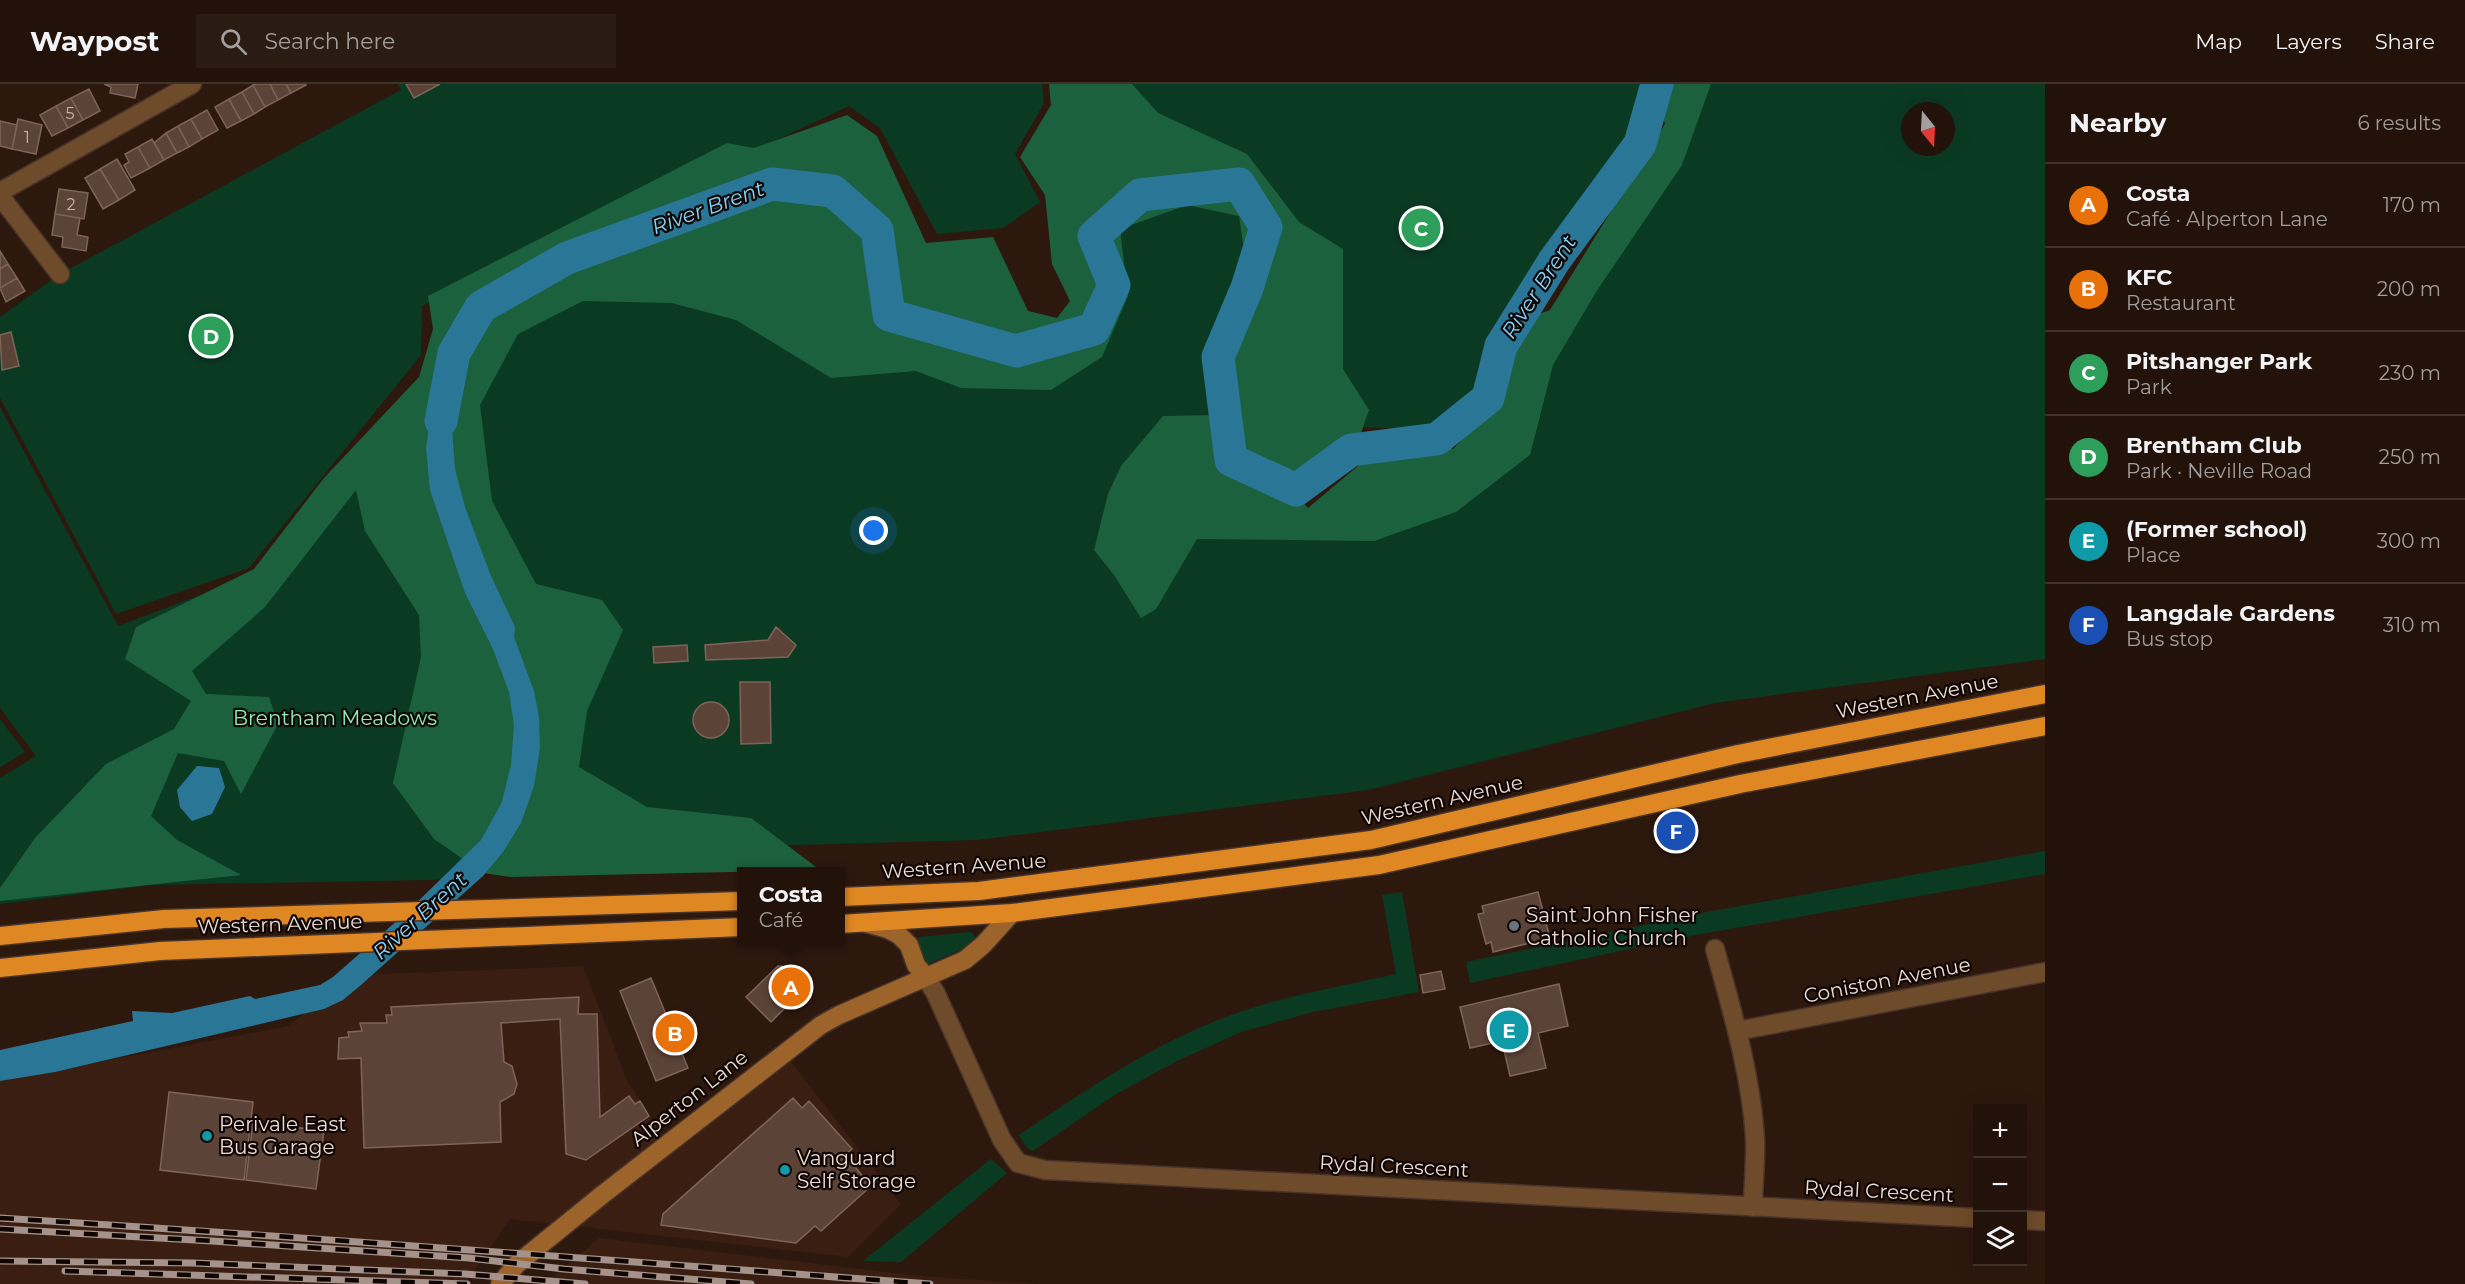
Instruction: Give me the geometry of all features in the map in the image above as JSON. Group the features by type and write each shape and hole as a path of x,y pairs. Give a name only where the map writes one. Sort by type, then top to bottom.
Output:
{"highway":[{"name":"Western Avenue","path":"845,897 979,891 1371,840 1738,754 2045,694"},
{"path":"845,924 1012,913 1379,865 1740,784 2045,726"},
{"name":"Western Avenue","path":"0,936 164,919 737,901"},
{"name":"Western Avenue","path":"0,968 160,951 737,927"}],"main road":[{"name":"Alperton Lane","path":"500,1284 517,1264 602,1195 821,1025 839,1014 965,960 1012,913"},
{"path":"865,923 888,929 899,935 909,945 916,965 925,976"}],"street":[{"path":"60,274 0,194 192,84"},
{"path":"1715,949 1737,1031 1751,1100 1755,1140 1753,1207"},
{"name":"Coniston Avenue","path":"1737,1031 2045,972"},
{"name":"Rydal Crescent","path":"925,976 936,994 1002,1140 1018,1163 1045,1170 1973,1218"},
{"path":"2027,1220 2045,1221"}],"shaded area":[{"path":"583,966 627,1080 667,1143 785,1054 901,1204 848,1257 510,1219 465,1284 0,1284 0,1081 288,1026 355,975"},
{"path":"599,1238 920,1276 1036,1284 545,1284"}],"green space":[{"path":"398,84 1042,84 1044,103 1015,154 1040,202 1003,228 937,234 880,128 849,106 422,306 421,355 249,568 116,614 0,398 0,317 60,274 401,90"},
{"path":"1049,84 1132,84 1158,113 1247,154 1299,222 1343,249 1343,369 1369,410 1352,459 1305,497 1296,495 1308,508 1403,428 1453,449 1492,407 1503,357 1528,318 1550,310 1665,124 1656,98 1655,84 1711,84 1682,165 1596,292 1553,365 1530,455 1456,512 1374,541 1197,539 1156,609 1141,618 1114,575 1094,550 1108,494 1121,466 1163,416 1219,416 1214,369 1244,250 1239,216 1187,205 1120,229 1128,296 1102,357 1051,390 961,388 916,371 831,378 736,320 672,303 583,301 518,334 480,405 492,501 536,584 602,600 623,630 587,711 579,767 647,807 751,818 816,867 737,867 737,872 510,877 483,873 434,839 393,783 421,657 419,615 365,531 356,490 265,607 192,671 206,694 269,697 278,724 241,794 224,761 178,753 151,816 177,840 241,875 0,901 0,888 35,838 106,764 174,729 191,701 125,659 136,627 254,569 324,478 419,377 433,329 428,296 727,143 754,148 847,115 877,136 926,243 993,237 1028,311 1057,318 1070,301 1052,264 1045,195 1020,157 1051,105"},
{"path":"1123,84 1644,84 1630,140 1492,343 1477,392 1434,430 1357,427 1267,187 1152,122"},
{"path":"1702,84 2045,84 2045,659 1715,703 1368,790 978,840 547,852 447,413 468,314 578,270 1096,339 1101,237 1166,197 1254,219 1249,257 1196,484 1301,530 1434,483 1523,403"},
{"name":"Brentham Meadows","path":"416,390 496,788 453,878 150,885 0,904 0,778 36,756 0,708 0,407 118,626 256,574"},
{"path":"0,719 25,752 0,767"},
{"path":"2045,851 2045,874 1701,934 1470,983 1466,962 1696,914"},
{"path":"1402,892 1419,992 1313,1012 1241,1032 1175,1062 1113,1096 1033,1151 1027,1148 1019,1135 1124,1067 1179,1037 1256,1007 1396,974 1382,895"},
{"path":"971,932 976,938 972,945 923,966 918,937"},
{"path":"991,1159 1007,1173 901,1262 863,1261"}],"water":[{"path":"437,374 463,379 452,429 455,469 465,507 491,576 515,627 514,637 534,691 539,717 540,748 534,786 521,823 503,852 483,876 343,1000 324,1009 55,1072 0,1081 0,1050 133,1021 132,1011 172,1013 250,996 255,999 320,985 333,977 408,911 481,840 502,802 511,765 514,725 509,692 493,649 465,593 430,490 426,448"},
{"path":"197,766 219,768 225,787 212,814 192,821 180,807 177,790"}],"building":[{"path":"104,84 138,84 135,98 110,93 111,87"},
{"path":"270,84 278,100 265,107 253,85"},
{"path":"270,84 286,84 291,93 278,100"},
{"path":"286,84 305,84 306,85 291,93"},
{"path":"406,84 440,84 414,98"},
{"path":"253,85 265,107 254,114 242,92"},
{"path":"89,89 100,111 83,120 71,98"},
{"path":"242,92 254,114 241,121 229,99"},
{"path":"71,98 83,120 68,128 56,106"},
{"path":"229,99 241,121 227,128 215,107"},
{"path":"56,106 68,128 52,136 40,115"},
{"path":"207,110 218,130 202,139 191,119"},
{"path":"18,119 42,125 36,154 12,149"},
{"path":"191,119 202,139 189,147 178,126"},
{"path":"0,121 17,125 12,149 0,146"},
{"path":"178,126 189,147 177,153 166,133"},
{"path":"166,133 177,153 164,160 154,143"},
{"path":"152,139 164,160 150,168 138,147"},
{"path":"138,147 150,168 131,178 124,165 129,162 125,154"},
{"path":"117,159 135,190 119,200 100,169"},
{"path":"100,169 119,200 103,209 85,178"},
{"path":"59,189 88,193 84,219 55,214"},
{"path":"55,214 80,218 77,235 88,237 86,251 62,247 63,237 52,235"},
{"path":"0,251 8,264 0,269"},
{"path":"8,264 17,278 0,288 0,269"},
{"path":"17,278 25,291 6,302 0,288"},
{"path":"11,332 19,366 2,370 0,335"},
{"path":"776,627 796,645 788,657 706,660 705,645 768,640"},
{"path":"687,645 688,661 654,663 653,647"},
{"path":"740,682 770,682 771,743 741,744"},
{"path":"711,702 724,707 729,720 724,733 711,738 698,733 693,720 698,707"},
{"name":"Saint John Fisher Catholic Church","path":"1538,892 1550,938 1493,952 1491,942 1486,944 1478,914 1484,913 1482,906"},
{"path":"778,966 789,967 796,972 802,982 802,991 771,1022 746,997"},
{"path":"1441,971 1445,989 1423,993 1420,975"},
{"path":"651,978 688,1068 656,1081 620,991"},
{"path":"1559,984 1568,1026 1538,1033 1546,1068 1510,1076 1502,1041 1470,1048 1460,1007"},
{"path":"579,997 578,1014 597,1014 600,1117 629,1096 635,1104 640,1101 649,1116 586,1160 566,1154 560,1019 501,1023 504,1062 512,1066 517,1084 514,1094 500,1102 501,1142 364,1148 361,1058 338,1059 339,1038 349,1037 348,1032 362,1031 360,1023 387,1023 386,1015 392,1015 391,1007"},
{"name":"Perivale East Bus Garage","path":"169,1092 253,1102 244,1180 160,1170"},
{"name":"Vanguard Self Storage","path":"793,1098 802,1108 809,1101 852,1149 845,1155 871,1186 821,1231 815,1226 796,1243 661,1225 663,1214"},
{"path":"253,1122 324,1131 316,1189 246,1180"}],"waterway":[{"name":"River Brent","path":"441,421 454,353 481,307 567,258 772,184 833,191 877,230 889,315 1016,351 1094,329 1114,285 1094,236 1140,195 1239,184 1266,227 1247,288 1218,357 1231,460 1296,490 1351,450 1437,439 1488,398 1501,346 1554,261 1640,144 1657,84"}],"railway":[{"path":"0,1218 930,1284"},
{"path":"0,1229 469,1258 564,1269 751,1284"},
{"path":"0,1261 193,1263 465,1274 585,1284"},
{"path":"65,1271 467,1284"}],"place":[{"name":"Pitshanger Park","path":"1421,228"},
{"name":"Brentham Club","path":"211,336"},
{"name":"Langdale Gardens","path":"1676,831"},
{"name":"Saint John Fisher Catholic Church","path":"1514,926"},
{"name":"Costa","path":"791,987"},
{"name":"(Former school)","path":"1509,1030"},
{"name":"KFC","path":"675,1033"},
{"name":"Perivale East Bus Garage","path":"207,1136"},
{"name":"Vanguard Self Storage","path":"785,1170"}]}
